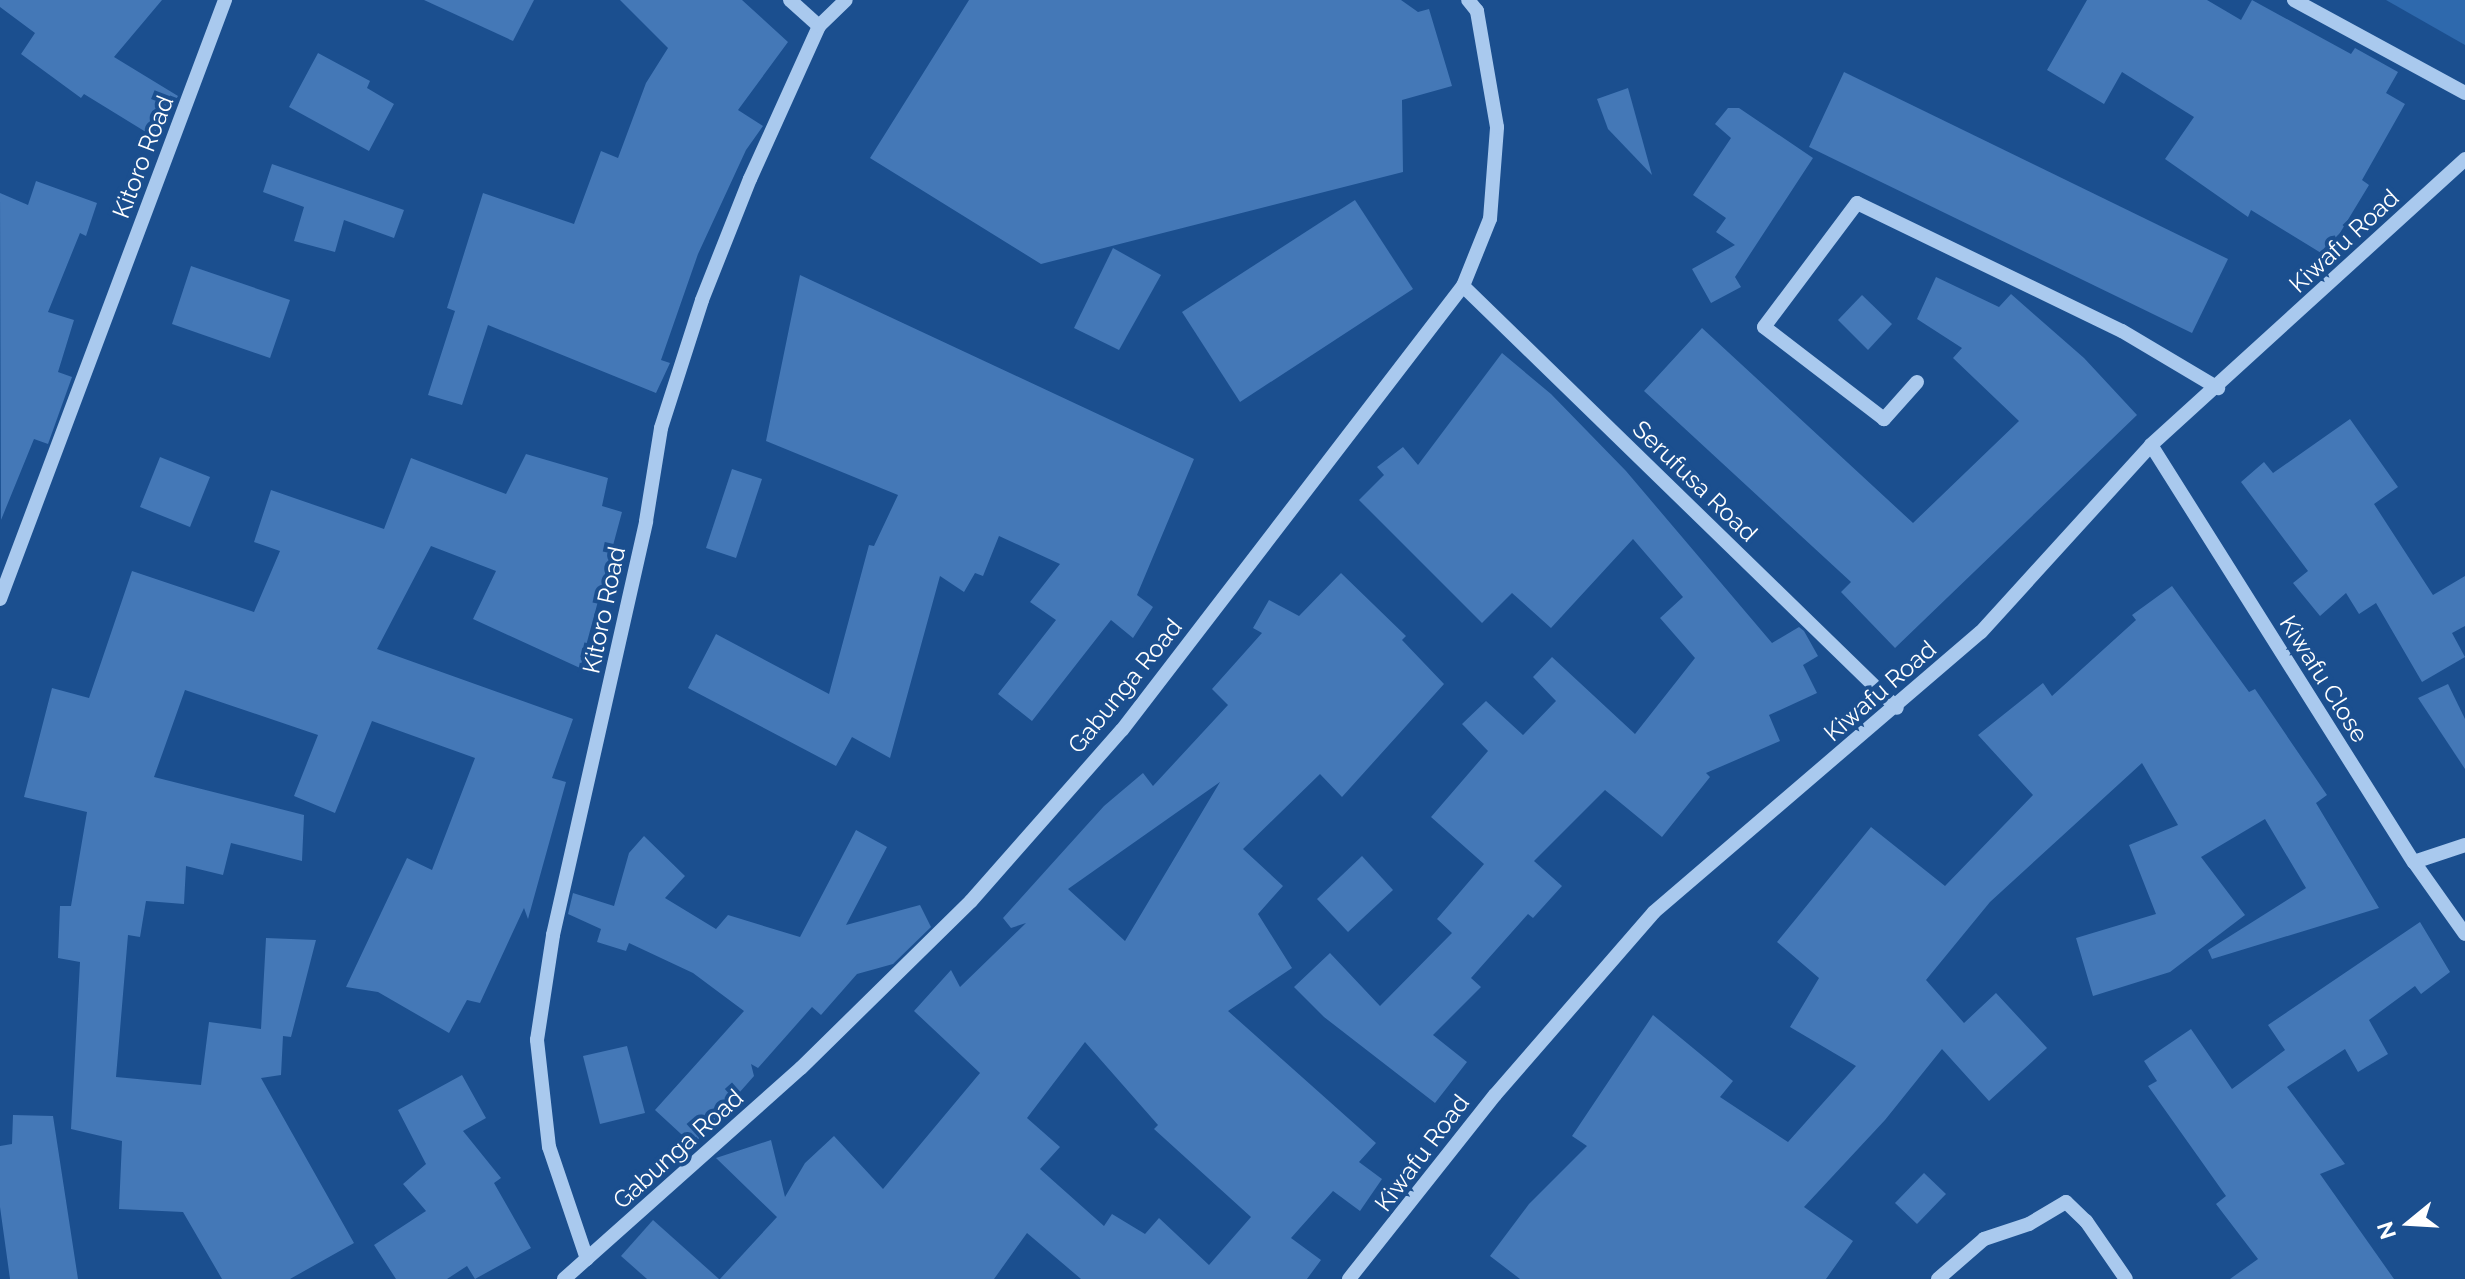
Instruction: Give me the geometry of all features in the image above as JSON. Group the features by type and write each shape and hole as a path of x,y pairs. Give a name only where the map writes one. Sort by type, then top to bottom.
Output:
{"street":[{"name":"Kitoro Road","path":"0,599 225,0"},
{"path":"790,0 819,26"},
{"name":"Kitoro Road","path":"587,1259 549,1147 537,1040 553,935 646,521 661,428 707,287 819,26 846,0"},
{"name":"Gabunga Road","path":"564,1279 801,1068 971,901 1122,730 1463,286 1490,219 1497,127 1477,11 1468,0"},
{"path":"2294,0 2465,93"},
{"name":"Kiwafu Road","path":"1349,1279 1495,1095 1654,912 1897,708 1981,632 2151,445 2218,388 2465,159"},
{"path":"1917,382 1884,419 1764,327 1857,203 2122,331 2218,388"},
{"name":"Serufusa Road","path":"1463,286 1897,708"},
{"name":"Kiwafu Close","path":"2151,445 2414,862 2465,934"},
{"path":"2414,862 2465,845"},
{"path":"1938,1279 1984,1239 2029,1224 2066,1202 2086,1221 2126,1279"}],"shaded area":[{"path":"2386,0 2465,0 2465,45"}],"building":[{"path":"0,0 162,0 114,57 178,96 154,137 84,94 81,98 21,54 35,33 0,7"},
{"path":"424,0 534,0 513,41"},
{"path":"620,0 742,0 788,42 738,110 763,126 746,150 698,254 661,360 670,363 656,393 488,325 462,405 428,395 455,311 447,308 483,193 574,224 601,151 618,158 646,83 668,48"},
{"path":"969,0 1401,0 1418,12 1429,9 1452,86 1402,100 1403,172 1041,264 870,158"},
{"path":"2087,0 2207,0 2241,20 2252,0 2351,54 2355,48 2398,72 2386,93 2405,104 2362,180 2369,185 2326,256 2251,210 2248,217 2165,159 2194,117 2122,72 2104,104 2047,70"},
{"path":"318,53 370,81 367,88 394,104 369,151 289,107"},
{"path":"1844,72 2228,259 2192,333 1809,147"},
{"path":"1628,88 1652,175 1608,129 1597,99"},
{"path":"1728,108 1739,108 1813,158 1735,277 1741,287 1711,303 1692,269 1735,245 1716,232 1726,218 1693,195 1731,138 1715,124"},
{"path":"272,164 404,210 394,238 344,220 335,252 294,241 304,207 263,192"},
{"path":"36,181 97,203 86,236 80,233 48,312 74,320 58,372 72,377 48,444 34,439 1,520 0,193 28,205"},
{"path":"1355,200 1413,289 1240,402 1182,312"},
{"path":"1113,248 1161,275 1119,350 1074,328"},
{"path":"191,266 290,300 270,358 172,324"},
{"path":"800,275 1194,459 1137,595 1153,607 1133,638 1111,620 1032,721 998,694 1056,620 1030,602 1060,564 999,536 983,576 975,573 964,592 940,576 890,758 852,737 836,766 688,688 716,634 829,694 869,545 874,546 898,495 766,441"},
{"path":"1936,277 1999,307 2011,294 2084,358 2137,415 1895,648 1841,592 1851,582 1644,391 1702,328 1913,523 2019,421 1953,358 1962,348 1917,319"},
{"path":"1862,295 1892,324 1868,350 1838,320"},
{"path":"1502,353 1551,394 1626,471 1772,643 1799,627 1804,631 1818,656 1803,665 1817,693 1769,715 1780,741 1706,773 1710,777 1662,837 1605,790 1534,861 1562,886 1533,918 1528,914 1471,978 1481,987 1433,1035 1467,1062 1435,1103 1324,1017 1294,987 1330,953 1380,1006 1452,933 1437,919 1484,864 1431,817 1488,751 1462,724 1486,701 1523,735 1556,701 1533,677 1552,657 1635,734 1695,658 1660,618 1683,597 1633,539 1551,628 1512,593 1482,623 1359,500 1384,475 1377,467 1403,447 1418,465"},
{"path":"2350,419 2398,487 2374,504 2433,595 2465,576 2465,626 2452,633 2465,657 2422,682 2376,603 2359,614 2346,593 2320,616 2293,583 2308,571 2241,482 2264,462 2273,473"},
{"path":"526,454 608,478 602,506 622,512 580,668 473,619 496,571 431,546 377,649 573,719 552,778 566,782 528,919 524,908 480,1003 467,1000 449,1033 378,992 346,987 407,858 432,870 475,758 372,721 335,813 294,796 318,735 185,690 154,777 304,815 302,861 231,843 223,875 186,866 184,904 146,901 140,937 128,935 116,1077 201,1085 209,1022 261,1029 266,938 316,940 291,1037 283,1036 281,1075 261,1078 354,1243 290,1279 222,1279 183,1212 119,1209 122,1141 71,1129 80,962 58,958 60,906 71,906 87,812 24,797 52,688 89,698 132,571 254,612 280,551 254,542 271,490 384,529 411,458 506,494"},
{"path":"160,457 210,477 190,527 140,507"},
{"path":"732,469 762,479 736,558 706,548"},
{"path":"1341,573 1406,636 1402,640 1444,684 1342,797 1320,774 1243,849 1283,886 1258,914 1292,968 1228,1011 1376,1143 1359,1162 1382,1179 1360,1211 1333,1191 1291,1238 1321,1260 1307,1279 1081,1279 1027,1233 994,1279 720,1279 777,1217 716,1158 771,1140 785,1197 805,1163 834,1136 883,1189 980,1073 914,1011 951,970 960,987 1026,923 1011,928 1003,918 1104,806 1143,773 1153,786 1228,705 1212,689 1262,633 1253,628 1269,600 1299,616","holes":["1220,782 1125,941 1068,889","1085,1042 1158,1125 1154,1129 1251,1217 1209,1265 1159,1218 1145,1234 1112,1214 1104,1226 1040,1169 1060,1147 1027,1118"]},
{"path":"2172,586 2249,692 2255,689 2327,795 2316,803 2379,908 2212,959 2208,950 2306,888 2265,819 2201,857 2245,915 2170,972 2093,996 2076,938 2156,914 2129,845 2178,825 2142,763 1990,902 1926,980 1964,1023 1996,993 2047,1048 1989,1101 1942,1049 1885,1120 1804,1207 1853,1241 1826,1279 1520,1279 1490,1256 1529,1204 1587,1146 1572,1136 1653,1015 1733,1081 1720,1097 1788,1142 1856,1066 1790,1027 1819,978 1777,942 1871,827 1945,886 2033,795 1978,735 2043,683 2052,696 2136,620 2132,615"},
{"path":"2448,684 2465,719 2465,769 2418,698"},
{"path":"856,830 887,847 846,925 920,905 931,927 893,964 857,974 821,1015 812,1007 758,1068 751,1064 754,1076 693,1145 655,1110 744,1011 693,973 629,943 626,951 597,942 601,929 568,914 573,893 614,906 629,853 644,836 685,876 665,898 716,929 728,915 800,937"},
{"path":"1362,856 1393,890 1348,932 1317,899"},
{"path":"2420,922 2450,972 2421,994 2415,986 2369,1020 2388,1054 2358,1072 2345,1049 2287,1087 2345,1164 2320,1174 2394,1279 2230,1279 2258,1259 2216,1204 2226,1196 2148,1086 2157,1081 2144,1061 2191,1029 2232,1089 2285,1050 2268,1025"},
{"path":"627,1046 645,1113 600,1124 583,1056"},
{"path":"462,1075 486,1118 463,1131 501,1178 494,1183 531,1248 475,1279 467,1266 447,1279 396,1279 374,1245 426,1211 403,1184 426,1164 398,1110"},
{"path":"13,1115 53,1116 78,1279 10,1279 0,1207 0,1146 12,1144"},
{"path":"1924,1173 1946,1194 1917,1224 1895,1203"},
{"path":"653,1220 719,1279 647,1279 621,1256"}]}
